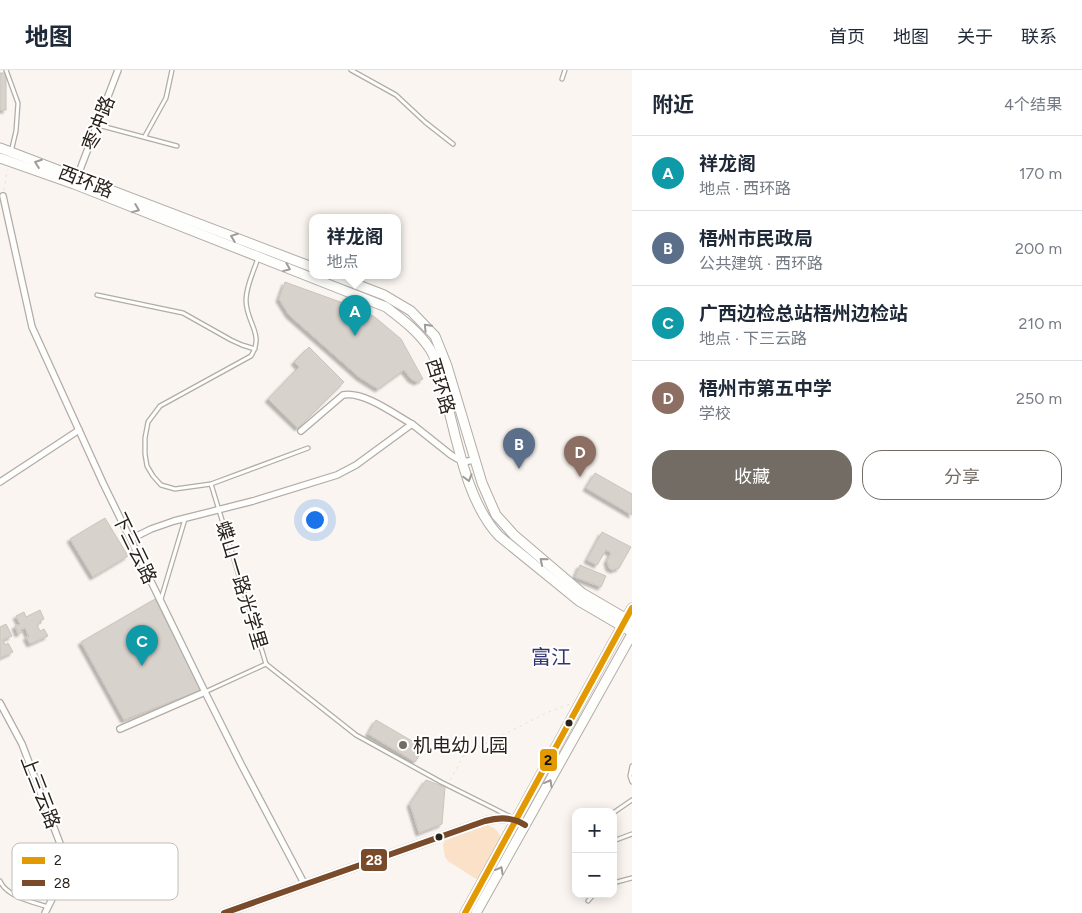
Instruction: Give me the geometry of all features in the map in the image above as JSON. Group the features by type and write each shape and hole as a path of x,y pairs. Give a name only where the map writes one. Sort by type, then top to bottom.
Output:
{"main road":[{"name":"西环路","path":"0,148 6,157 309,266"},
{"name":"西环路","path":"76,181 309,277"},
{"name":"西环路","path":"314,279 386,307 412,326 431,350 470,484 479,508 491,527 580,601 626,622"},
{"name":"西环路","path":"342,279 384,295 411,311 435,336 447,366 474,460 491,505 503,524 514,536 582,594 626,622"},
{"path":"465,913 632,608"},
{"path":"476,913 632,633 626,622"}],"street":[{"name":"枣冲路","path":"76,181 118,70"},
{"name":"下三云路","path":"3,196 32,327 160,600 241,764 304,885"},
{"path":"302,431 343,395 348,394 365,398 378,404 412,424 451,455 463,462 474,460"},
{"path":"131,539 151,529 253,501 336,474 356,465 412,424"},
{"path":"0,482 79,430"},
{"path":"120,728 205,692"},
{"name":"上三云路","path":"0,703 22,744 60,843"},
{"path":"224,913 485,821 504,818 516,820 525,825"}],"lane":[{"path":"6,70 18,103 16,132 6,157"},
{"path":"144,136 166,98 172,70"},
{"path":"351,70 396,95 453,144"},
{"path":"562,78 565,70"},
{"path":"97,124 177,146"},
{"path":"258,257 246,297 246,310 256,332 256,349 251,356 160,406 148,422 145,438 147,466 152,476 161,485 175,489 211,484 308,448"},
{"path":"97,295 183,313 242,346 256,349"},
{"name":"蝶山一路光学里","path":"211,484 266,664 356,734 447,785 516,820"},
{"path":"160,600 185,519"},
{"path":"205,692 266,664"},
{"path":"632,766 630,776 632,782"},
{"path":"617,810 632,800"},
{"path":"617,840 632,834"},
{"path":"617,882 632,878"},
{"path":"0,881 1,885 12,893"},
{"path":"25,900 46,910"}],"path":[{"path":"3,196 6,157"},
{"path":"447,785 464,755 546,713 581,700"}],"shaded area":[{"path":"486,825 496,830 501,839 479,878 476,879 448,861 445,857 443,844 445,841"}],"building":[{"path":"0,73 6,73 6,110 0,110"},
{"path":"285,282 365,311 376,318 401,339 423,379 417,382 411,379 404,370 378,389 359,377 289,315 279,299"},
{"path":"309,347 344,382 298,428 268,399 299,367 294,362"},
{"path":"595,473 632,494 632,515 586,488"},
{"path":"105,518 128,556 93,577 70,539"},
{"path":"602,532 631,547 619,568 613,570 609,568 607,561 611,553 606,550 597,565 587,560"},
{"path":"580,565 606,576 601,587 575,577"},
{"path":"155,599 201,690 124,720 81,642"},
{"path":"40,610 44,619 37,625 40,631 44,629 48,636 30,644 26,637 29,637 25,628 18,634 15,626 20,624 16,616 24,612 26,617"},
{"path":"6,624 12,636 3,640 5,645 8,643 13,652 0,658 0,627"},
{"path":"376,720 424,748 415,762 368,734"},
{"path":"426,780 445,787 442,824 419,833 410,804"}],"transit line":[{"name":"2","path":"465,913 632,608"},
{"name":"28","path":"224,913 485,821 506,819 516,820 525,825"}],"place":[{"name":"祥龙阁","path":"355,336"},
{"name":"梧州市民政局","path":"519,469"},
{"name":"梧州市第五中学","path":"580,477"},
{"name":"广西边检总站梧州边检站","path":"142,666"},
{"name":"机电幼儿园","path":"403,745"}],"district":[{"name":"富江","path":"551,657"}]}
